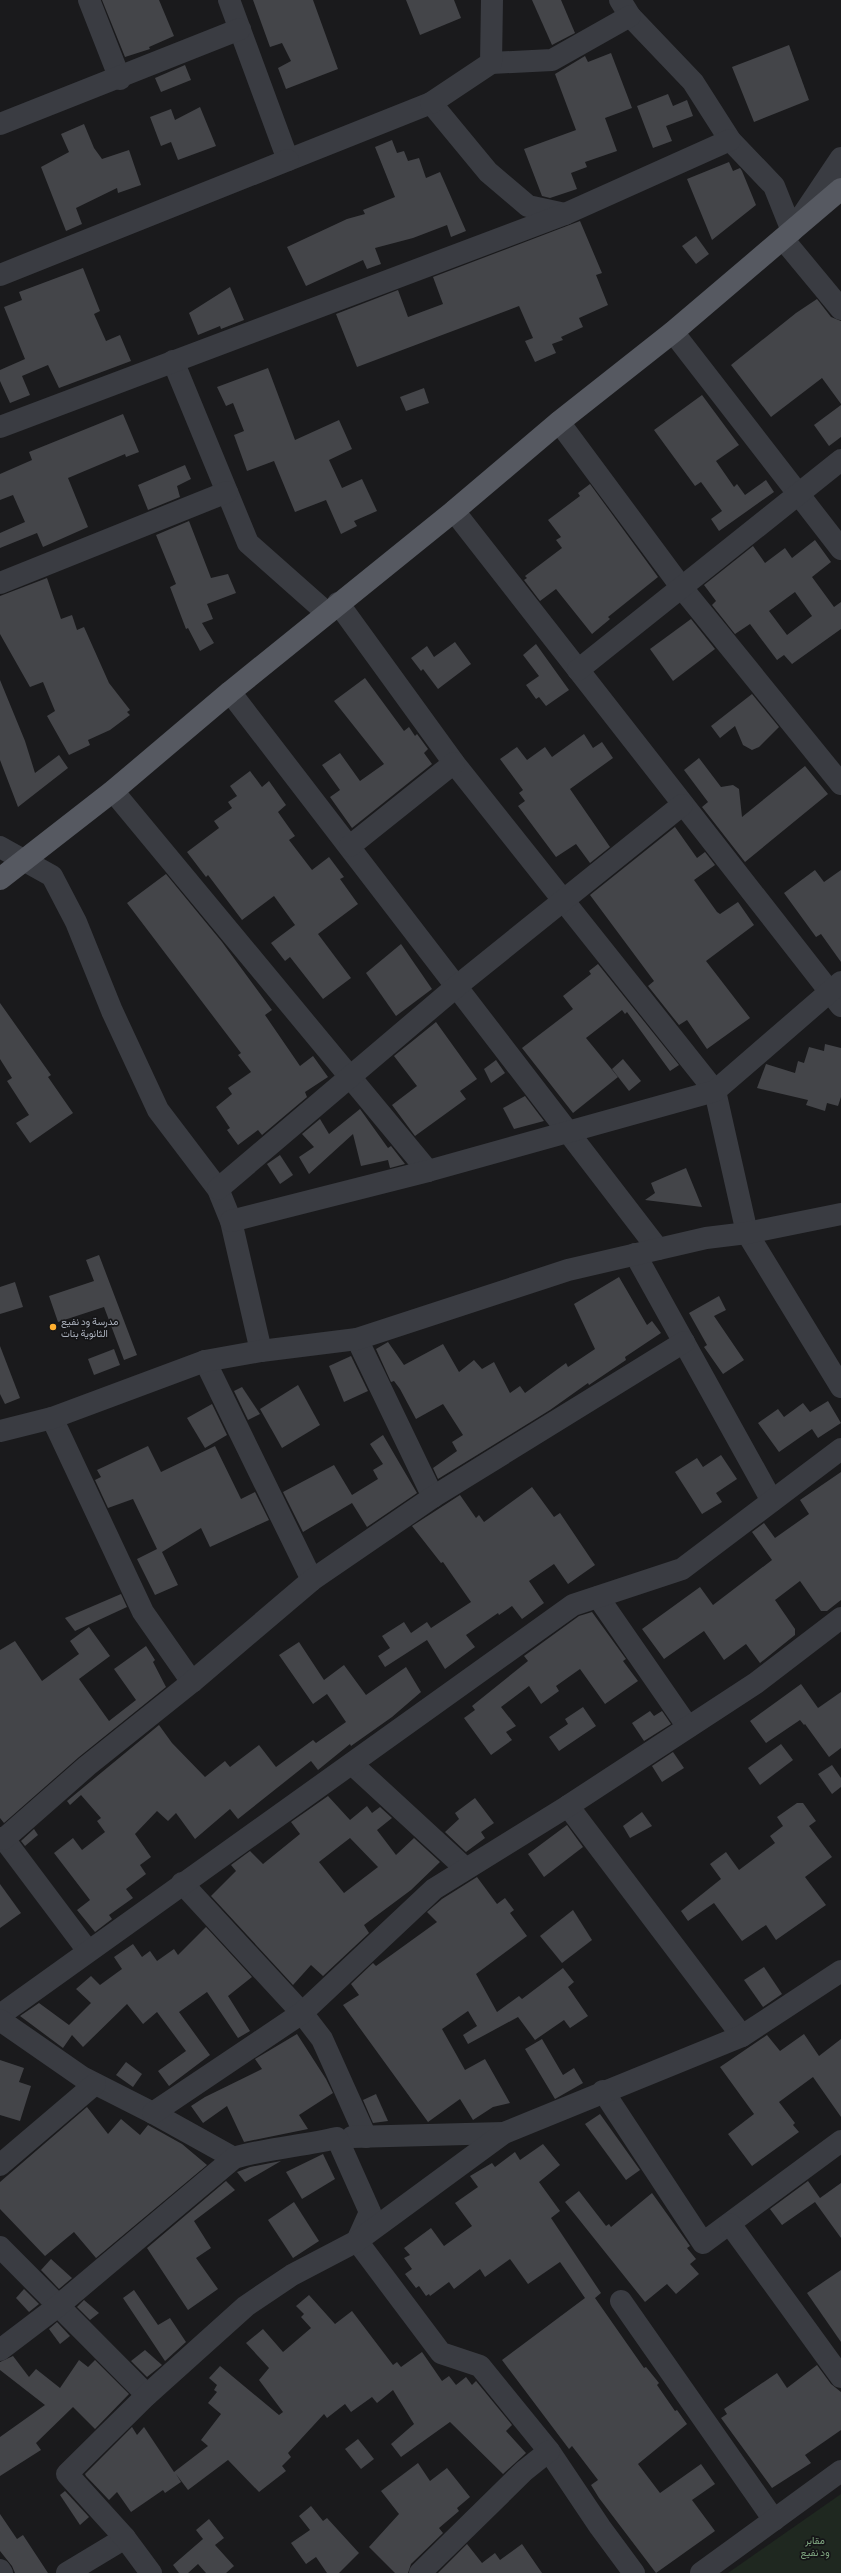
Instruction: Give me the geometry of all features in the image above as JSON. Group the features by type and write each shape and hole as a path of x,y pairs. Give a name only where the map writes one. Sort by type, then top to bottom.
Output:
{"main road":[{"path":"0,879 23,859 113,791 332,608 454,511 559,422 673,332 841,189"}],"street":[{"path":"89,0 120,79"},
{"path":"229,0 288,160"},
{"path":"491,63 492,0"},
{"path":"0,275 431,103 491,63 552,60 625,8 693,82 730,140 774,186 787,235 841,309"},
{"path":"0,124 120,79 240,29"},
{"path":"431,103 488,172 528,206 565,214"},
{"path":"0,427 565,214 730,140"},
{"path":"787,235 841,158"},
{"path":"673,332 841,549"},
{"path":"173,361 248,543 332,608 715,1091 747,1233 841,1387"},
{"path":"559,422 682,588 841,784"},
{"path":"578,670 799,496 841,460"},
{"path":"0,583 227,492"},
{"path":"231,1220 428,1171 715,1091 837,993 682,805 454,511"},
{"path":"230,692 350,846 658,1249"},
{"path":"350,846 454,763"},
{"path":"113,791 352,1077 428,1171"},
{"path":"218,1189 352,1077 457,986 682,805"},
{"path":"0,847 52,876 76,922 112,1010 158,1110 218,1189 231,1220 261,1351"},
{"path":"0,1431 52,1418 205,1361 261,1351 357,1339 568,1270 706,1238 747,1233 841,1214"},
{"path":"635,1254 772,1500"},
{"path":"357,1339 433,1497"},
{"path":"88,1951 2,1838 87,1766 192,1682 312,1580 433,1497 684,1342"},
{"path":"205,1361 312,1580"},
{"path":"52,1418 143,1612 192,1682"},
{"path":"0,2015 182,1883 352,1764 573,1605 682,1569 841,1449"},
{"path":"598,1597 688,1727"},
{"path":"153,2113 302,2013 434,1889 465,1868 568,1806 756,1683 841,1618"},
{"path":"352,1764 465,1868"},
{"path":"568,1806 742,2036"},
{"path":"182,1883 302,2013 322,2039 366,2137"},
{"path":"151,2573 125,2538 67,2474 147,2395 246,2306 292,2275 357,2241 504,2133 603,2091 742,2036 841,1971"},
{"path":"0,2020 82,2077 153,2113 234,2158"},
{"path":"0,2165 95,2084"},
{"path":"603,2091 704,2243 841,2141"},
{"path":"0,2350 58,2306 234,2158 252,2152 304,2146 337,2138 504,2133"},
{"path":"337,2138 370,2212 357,2241"},
{"path":"730,2224 841,2377"},
{"path":"357,2241 441,2353 480,2366 549,2451 600,2528 634,2573"},
{"path":"0,2247 147,2395"},
{"path":"621,2301 774,2520"},
{"path":"433,2568 524,2471 549,2451"},
{"path":"701,2573 841,2471"},
{"path":"67,2573 125,2538"}],"green space":[{"name":"مقابر ود نفيع","path":"841,2494 841,2573 728,2573"}],"building":[{"path":"102,0 159,0 174,36 149,47 150,49 125,57"},
{"path":"253,0 313,0 338,69 286,89 278,68 291,61 282,43 270,47"},
{"path":"406,0 454,0 461,18 420,35"},
{"path":"532,0 561,0 575,33 552,45"},
{"path":"789,45 809,100 754,122 732,67"},
{"path":"611,53 632,108 605,118 617,151 585,162 587,167 571,173 577,189 550,198 542,196 524,149 576,130 555,74 585,56 588,62"},
{"path":"185,65 191,80 161,92 155,78"},
{"path":"668,94 673,106 687,100 693,116 666,126 672,141 653,148 637,106"},
{"path":"200,107 216,146 178,160 171,142 161,146 150,117 171,109 175,120"},
{"path":"84,124 94,148 102,159 129,150 141,185 118,193 117,188 76,208 82,224 66,231 41,167 69,152 61,134"},
{"path":"392,140 397,153 404,151 408,161 419,158 426,178 440,172 466,231 451,237 447,225 413,238 375,248 381,264 367,269 363,260 306,286 287,247 347,219 365,214 363,210 395,197 375,147"},
{"path":"729,162 733,171 740,168 742,171 756,205 712,240 687,179"},
{"path":"580,221 602,273 596,275 608,305 579,318 583,327 561,337 563,340 552,344 556,353 535,362 525,341 533,338 519,306 357,367 336,314 398,290 408,317 443,304 433,277"},
{"path":"696,236 709,254 696,264 682,246"},
{"path":"83,268 100,311 94,314 106,341 120,335 131,361 59,388 48,365 22,376 30,395 10,403 0,381 0,370 25,359 4,307 22,300 19,292"},
{"path":"230,287 244,320 221,329 220,326 198,335 189,313"},
{"path":"817,299 831,317 841,321 841,404 822,378 771,417 731,365 796,313"},
{"path":"268,368 295,440 339,420 352,449 329,460 342,488 362,479 377,511 354,521 357,526 341,534 326,500 295,512 274,461 247,471 234,435 244,431 233,403 226,406 217,387"},
{"path":"424,388 429,403 406,411 400,397"},
{"path":"702,395 739,445 716,461 734,487 737,484 745,495 766,480 774,492 719,531 711,519 722,511 701,482 695,486 654,430"},
{"path":"841,405 841,437 829,446 814,425"},
{"path":"123,414 139,452 126,457 125,454 68,478 88,527 43,547 37,533 0,548 0,533 25,522 13,495 0,500 0,474 32,460 29,452"},
{"path":"185,465 191,479 177,486 180,497 148,510 138,485"},
{"path":"590,484 658,577 608,617 610,619 592,634 556,589 540,601 524,580 527,578 525,576 562,548 556,540 561,537 548,520 580,496 578,493"},
{"path":"189,521 211,578 228,574 236,593 207,604 213,619 202,623 214,643 200,651 188,628 186,629 170,587 176,584 156,535"},
{"path":"815,540 831,562 812,577 834,607 841,602 841,629 792,664 784,655 777,660 750,624 735,634 712,605 716,601 704,585 753,546 765,563 785,548 792,558","holes":["795,592 812,616 787,635 769,611"]},
{"path":"47,578 61,619 72,615 77,630 84,627 109,683 130,710 127,712 130,715 110,730 88,740 90,745 69,755 47,716 55,711 43,682 30,687 0,634 0,596"},
{"path":"691,619 715,649 673,681 650,649"},
{"path":"455,642 471,664 438,689 423,669 421,671 411,658 427,646 434,657"},
{"path":"536,644 569,690 546,706 539,697 536,699 526,685 539,676 523,655"},
{"path":"365,678 404,731 409,727 415,736 417,734 428,749 424,753 432,764 352,828 330,797 340,790 322,765 340,753 360,781 384,764 334,701"},
{"path":"0,680 25,741 35,773 59,755 68,768 18,807 0,760"},
{"path":"752,694 779,727 759,747 752,750 743,745 735,726 720,738 711,726"},
{"path":"584,734 593,748 602,742 613,758 570,789 610,847 590,863 576,844 556,857 518,806 525,801 519,793 523,790 500,759 517,747 527,760 545,747 552,757"},
{"path":"699,758 721,787 733,785 739,789 742,817 805,766 828,794 745,862 702,807 708,802 684,770"},
{"path":"250,771 262,787 269,781 286,805 278,812 295,836 289,840 312,870 329,857 344,877 340,879 358,904 318,934 351,978 323,999 290,957 285,961 271,943 295,925 274,896 242,920 208,875 206,877 187,852 219,828 214,821 232,808 228,802 237,796 230,786"},
{"path":"675,827 697,858 705,852 715,865 694,880 717,912 720,914 738,902 754,925 706,961 750,1018 707,1049 687,1020 679,1025 648,986 654,981 590,895"},
{"path":"815,870 824,882 841,870 841,962 821,934 816,937 784,893"},
{"path":"166,874 222,942 272,1010 265,1015 300,1066 313,1056 328,1077 305,1092 307,1097 262,1135 258,1130 238,1145 227,1130 230,1128 216,1107 232,1094 228,1088 251,1072 238,1055 241,1053 127,903"},
{"path":"401,944 432,989 396,1016 366,973"},
{"path":"598,964 679,1065 670,1071 627,1012 625,1014 622,1010 586,1038 618,1077 573,1113 522,1048 573,1009 563,996 591,974 589,971"},
{"path":"0,1003 51,1075 48,1077 73,1113 30,1143 16,1123 29,1115 7,1081 12,1078 0,1059"},
{"path":"436,1022 477,1079 460,1091 466,1099 415,1136 392,1105 417,1086 394,1056"},
{"path":"825,1044 841,1048 841,1097 838,1106 827,1103 825,1111 806,1105 808,1100 757,1088 766,1064 795,1073 798,1061 804,1063 809,1047 824,1051"},
{"path":"623,1059 641,1081 629,1091 612,1069"},
{"path":"496,1060 505,1073 491,1083 484,1069"},
{"path":"525,1096 544,1121 514,1129 503,1108"},
{"path":"360,1109 388,1148 391,1146 405,1164 390,1168 388,1160 361,1166 353,1134 309,1174 299,1157 314,1147 302,1134 320,1119 329,1134"},
{"path":"280,1155 293,1175 280,1184 267,1164"},
{"path":"686,1168 702,1207 645,1200 655,1193 651,1183"},
{"path":"99,1255 137,1355 124,1360 104,1307 58,1322 49,1296 94,1281 86,1260"},
{"path":"619,1277 647,1325 652,1321 661,1333 625,1357 626,1360 589,1385 588,1383 550,1410 438,1479 433,1468 457,1451 452,1442 463,1435 443,1404 416,1419 400,1389 394,1381 391,1382 376,1349 388,1342 404,1365 443,1344 459,1372 474,1360 482,1369 494,1362 510,1393 520,1386 525,1393 566,1363 568,1367 595,1349 574,1304"},
{"path":"15,1282 23,1307 0,1314 0,1287"},
{"path":"719,1296 726,1310 714,1316 744,1360 723,1374 704,1347 707,1345 689,1313"},
{"path":"0,1346 20,1398 5,1404 0,1394"},
{"path":"114,1349 120,1365 94,1375 88,1359"},
{"path":"351,1356 368,1391 344,1402 329,1366"},
{"path":"298,1385 320,1425 282,1448 260,1409"},
{"path":"242,1387 260,1414 248,1420 234,1391"},
{"path":"828,1401 841,1423 818,1438 812,1429 779,1452 758,1423 778,1409 784,1417 803,1403 810,1412"},
{"path":"212,1404 227,1435 205,1448 187,1418"},
{"path":"383,1435 417,1493 367,1527 352,1503 303,1532 283,1492 334,1465 352,1495 378,1479 373,1470 383,1464 370,1444"},
{"path":"148,1446 161,1472 215,1446 241,1499 255,1492 269,1520 210,1547 201,1528 162,1552 178,1585 155,1595 137,1559 157,1549 133,1499 108,1508 95,1480 101,1477 97,1470"},
{"path":"721,1455 737,1479 716,1493 722,1502 702,1514 675,1472 697,1458 703,1467"},
{"path":"841,1472 841,1600 827,1611 821,1611 800,1581 775,1600 795,1629 795,1635 760,1663 746,1644 724,1660 704,1631 664,1659 642,1629 700,1587 713,1605 772,1560 752,1532 764,1523 775,1538 809,1514 800,1500"},
{"path":"532,1487 554,1517 560,1513 595,1565 568,1584 554,1564 529,1581 544,1603 522,1619 512,1606 499,1615 498,1613 466,1635 475,1647 445,1669 427,1640 385,1667 378,1656 390,1648 382,1636 404,1622 411,1633 427,1622 431,1628 471,1602 443,1562 441,1563 412,1526 460,1495 476,1518 479,1515 484,1522"},
{"path":"121,1594 127,1607 75,1631 65,1618"},
{"path":"592,1612 626,1659 623,1661 638,1681 605,1704 580,1669 556,1686 559,1691 541,1704 529,1686 501,1707 516,1726 506,1732 512,1740 491,1755 464,1718 475,1710 472,1706 528,1661 524,1656 579,1616"},
{"path":"89,1627 110,1656 79,1679 109,1721 136,1700 114,1669 146,1646 155,1660 153,1662 166,1687 79,1757 4,1823 0,1818 0,1650 15,1641 42,1681 79,1654 70,1641"},
{"path":"299,1642 324,1680 344,1665 366,1695 406,1667 421,1692 392,1717 351,1746 350,1744 318,1770 311,1761 238,1819 230,1809 195,1839 176,1813 168,1821 157,1811 135,1834 151,1857 140,1865 146,1874 126,1889 133,1898 109,1915 112,1919 95,1932 77,1910 90,1900 54,1853 73,1838 82,1850 105,1832 97,1821 101,1818 81,1795 70,1805 67,1801 159,1725 172,1743 205,1777 225,1761 230,1767 259,1745 276,1767 313,1740 316,1743 346,1722 327,1694 313,1704 279,1655"},
{"path":"801,1684 818,1708 841,1692 841,1748 829,1757 805,1724 804,1725 800,1720 766,1743 750,1721"},
{"path":"583,1707 596,1726 559,1751 549,1737 568,1724 565,1719"},
{"path":"650,1711 654,1716 662,1711 671,1724 644,1741 632,1723"},
{"path":"781,1744 793,1760 760,1785 748,1768"},
{"path":"673,1752 684,1768 662,1782 652,1766"},
{"path":"832,1765 841,1778 841,1787 832,1794 818,1774"},
{"path":"328,1796 350,1820 367,1806 372,1813 380,1807 392,1818 377,1830 396,1855 414,1838 440,1862 411,1890 364,1925 369,1933 323,1976 311,1965 293,1985 211,1896 236,1871 231,1865 250,1851 263,1864 300,1834 291,1822","holes":["350,1838 378,1867 344,1893 319,1862"]},
{"path":"475,1798 494,1823 481,1832 485,1838 466,1852 445,1832 459,1819 455,1813"},
{"path":"797,1803 803,1803 816,1821 809,1826 832,1857 805,1877 826,1905 776,1940 766,1925 742,1941 714,1903 688,1921 681,1911 721,1879 710,1864 726,1852 739,1870 775,1843 770,1836 783,1826 777,1817"},
{"path":"642,1812 652,1826 630,1838 623,1826"},
{"path":"567,1825 583,1847 544,1877 528,1854"},
{"path":"34,1829 38,1835 25,1846 21,1841"},
{"path":"477,1877 497,1904 505,1898 514,1910 510,1913 527,1936 476,1974 497,2012 519,1996 522,1999 563,1968 574,1982 568,1987 588,2016 570,2028 564,2020 535,2040 518,2017 468,2044 463,2035 477,2026 468,2011 442,2029 465,2070 485,2059 510,2103 493,2107 473,2120 460,2099 428,2122 343,2005 359,1995 351,1984 373,1963 376,1966 437,1922 427,1912 442,1899"},
{"path":"0,1884 21,1913 0,1928"},
{"path":"573,1910 592,1940 562,1963 540,1936"},
{"path":"206,1927 252,1977 228,1996 250,2031 238,2038 207,1992 179,2012 210,2055 169,2086 158,2071 186,2051 157,2012 143,2024 127,2004 83,2047 72,2035 63,2048 20,2016 39,2003 69,2025 91,2003 76,1989 91,1976 100,1985 122,1969 114,1957 133,1944 142,1957 150,1951 157,1961 174,1949 178,1955"},
{"path":"764,1967 782,1994 763,2007 744,1980"},
{"path":"297,2034 326,2079 333,2093 299,2115 308,2129 244,2142 227,2106 203,2123 191,2106 205,2097 262,2069 255,2059"},
{"path":"804,2034 819,2056 841,2039 841,2117 813,2077 779,2102 795,2123 793,2125 799,2132 752,2166 728,2134 754,2114 720,2067 767,2035 780,2051"},
{"path":"542,2039 563,2075 574,2068 583,2083 555,2099 525,2049"},
{"path":"0,2060 24,2068 19,2082 31,2086 20,2121 0,2115"},
{"path":"126,2062 142,2074 133,2087 116,2075"},
{"path":"376,2094 388,2121 373,2123 363,2100"},
{"path":"87,2107 108,2134 121,2119 140,2135 148,2125 182,2144 207,2165 96,2258 74,2232 45,2256 0,2209 0,2182"},
{"path":"600,2114 640,2170 626,2180 585,2124"},
{"path":"543,2144 560,2165 539,2182 560,2211 551,2218 601,2293 595,2298 644,2368 646,2367 659,2383 657,2385 675,2411 677,2410 687,2424 638,2464 660,2493 701,2464 715,2484 692,2500 715,2531 656,2573 599,2498 591,2485 598,2480 572,2446 569,2449 502,2360 585,2298 560,2262 528,2284 510,2259 485,2277 480,2269 454,2289 449,2282 430,2296 429,2294 426,2296 419,2286 416,2288 405,2274 412,2269 404,2258 410,2255 404,2248 431,2228 444,2246 472,2226 455,2203 478,2187 470,2176 492,2163 495,2167 515,2152 520,2160"},
{"path":"323,2154 335,2179 302,2199 286,2172"},
{"path":"281,2161 245,2182 237,2172 250,2167"},
{"path":"226,2181 235,2190 194,2221 211,2248 196,2258 218,2289 188,2310 147,2248"},
{"path":"808,2181 820,2198 841,2183 841,2238 815,2202 782,2225 770,2209"},
{"path":"579,2191 606,2226 609,2224 611,2227 652,2193 690,2246 687,2248 696,2259 690,2264 699,2274 676,2294 667,2284 645,2302 565,2202"},
{"path":"294,2202 319,2241 293,2258 268,2220"},
{"path":"51,2259 72,2278 59,2289 41,2270"},
{"path":"841,2270 841,2342 807,2293"},
{"path":"24,2289 39,2304 29,2312 16,2298"},
{"path":"134,2290 158,2325 170,2318 186,2342 165,2361 123,2298"},
{"path":"309,2295 335,2324 352,2311 393,2365 397,2362 401,2367 422,2352 442,2381 449,2376 456,2385 466,2377 472,2385 476,2381 512,2425 506,2431 526,2453 503,2474 450,2422 401,2457 391,2444 414,2424 393,2390 377,2403 372,2397 351,2412 345,2404 327,2418 324,2414 288,2453 291,2457 282,2466 286,2471 259,2492 228,2460 188,2490 176,2474 181,2482 165,2493 163,2490 131,2512 117,2492 109,2500 86,2476 85,2474 132,2427 137,2435 144,2427 174,2472 208,2446 201,2440 221,2414 208,2403 217,2392 214,2390 217,2385 209,2378 220,2366 279,2415 283,2412 259,2380 269,2368 246,2343 263,2329 283,2352 311,2328 301,2317 304,2314 296,2306"},
{"path":"84,2300 99,2313 90,2320 77,2307"},
{"path":"57,2322 70,2336 60,2344 49,2329"},
{"path":"145,2350 162,2365 147,2377 131,2361"},
{"path":"13,2356 29,2377 36,2369 60,2388 79,2360 88,2367 95,2360 129,2394 95,2429 73,2407 36,2443 41,2450 0,2476 0,2437 45,2405 0,2370 0,2362"},
{"path":"817,2365 831,2384 841,2392 841,2430 805,2455 811,2463 772,2488 721,2418 727,2414 724,2409 777,2373 787,2388"},
{"path":"358,2439 374,2459 361,2469 345,2449"},
{"path":"418,2463 430,2481 447,2468 470,2497 457,2508 459,2511 439,2528 443,2533 411,2564 408,2573 395,2573 369,2547 399,2514 381,2491"},
{"path":"65,2491 89,2517 80,2525 60,2495"},
{"path":"311,2506 323,2521 327,2518 359,2553 339,2573 327,2573 316,2557 306,2564 291,2543 310,2530 299,2516"},
{"path":"0,2514 17,2539 23,2535 48,2573 15,2573 12,2566 0,2551"},
{"path":"209,2519 224,2538 215,2545 234,2566 226,2573 206,2573 198,2564 188,2573 179,2573 173,2565 203,2539 196,2530"},
{"path":"467,2544 482,2563 495,2553 500,2560 522,2544 542,2573 438,2573"}],"place":[{"name":"مدرسة ود نفيع الثانوية بنات","path":"53,1327"}]}
